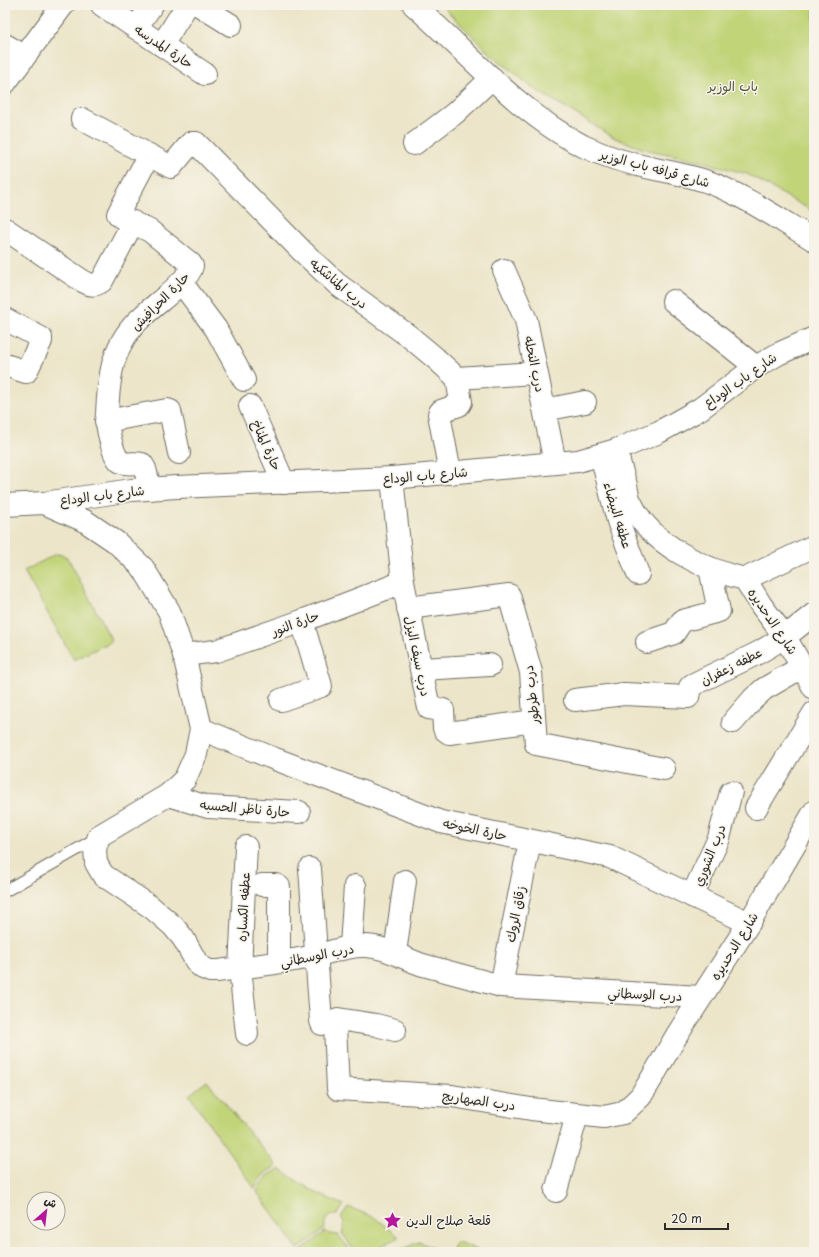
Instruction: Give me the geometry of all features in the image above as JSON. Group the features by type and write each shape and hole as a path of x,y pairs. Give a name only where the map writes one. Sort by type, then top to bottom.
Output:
{"street":[{"path":"5,83 63,5"},
{"name":"حارة المدرسه","path":"102,5 205,74"},
{"path":"136,28 152,5"},
{"path":"162,45 187,5"},
{"path":"199,5 231,25"},
{"name":"شارع قرافه باب الوزير","path":"414,5 522,104 582,145 617,160 648,168 683,174 711,182 737,194 814,240"},
{"path":"5,45 24,56"},
{"path":"414,144 455,113 492,78"},
{"path":"82,119 149,155"},
{"name":"درب المناشكيه","path":"149,155 171,167 191,143 196,143 302,251 337,284 410,337 457,378"},
{"name":"حارة الحرافيش","path":"149,155 118,214 121,217 150,231 192,266 191,270 181,282 130,329 121,344 109,376 106,421 117,458 123,462 142,464 145,469 150,489"},
{"path":"5,229 92,286 97,285 102,281 133,222"},
{"name":"درب النحله","path":"504,270 526,320 555,463"},
{"path":"181,282 216,329 244,380"},
{"path":"673,300 756,367"},
{"path":"5,319 41,338 41,341 26,372 5,365"},
{"name":"شارع باب الوداع","path":"5,505 44,502 150,489 392,478 578,461 638,442 680,421 700,409 756,367 778,354 814,338"},
{"path":"450,473 439,414 441,411 460,403 457,378 536,373"},
{"path":"545,410 585,402"},
{"name":"حارة المناخ","path":"250,406 284,483"},
{"path":"106,421 167,410 170,411 179,453"},
{"name":"شارع الدحديره","path":"609,452 630,503 642,520 656,536 673,549 710,568 745,579 785,637 814,688"},
{"name":"عطفه البيضاء","path":"609,452 618,521 638,574"},
{"name":"درب سيف اليزل","path":"392,478 402,582 422,669 429,708 443,710 444,728 450,733 534,721"},
{"path":"44,502 85,521 116,542 143,568 169,611 184,655 201,729 196,754 185,780 168,795 100,836"},
{"path":"745,579 814,546"},
{"path":"647,642 674,633 682,621 719,611 710,568"},
{"name":"حارة النور","path":"184,655 216,650 302,621 402,582"},
{"name":"درب طرطور","path":"408,608 509,595 531,672 536,744 539,746 664,769"},
{"name":"عطفه زعفران","path":"574,700 624,694 688,697 690,686 758,653 785,637 814,614"},
{"path":"281,700 319,688 320,686 302,621"},
{"path":"422,669 490,665"},
{"path":"733,722 752,699 764,689 802,667"},
{"path":"756,808 814,713"},
{"name":"حارة الخوخه","path":"201,729 440,822 610,857 749,923"},
{"name":"درب الشوري","path":"692,896 719,838 731,792"},
{"name":"حارة ناظر الحسبه","path":"168,795 208,807 299,812"},
{"name":"شارع الدحديره","path":"702,997 749,923 814,812"},
{"name":"درب الوسطاني","path":"100,836 95,849 96,863 103,875 151,907 173,926 183,938 197,963 210,971 240,968 316,956 351,946 366,946 381,948 424,965 501,986 702,997"},
{"name":"زقاق الروك","path":"501,986 530,841"},
{"name":"عطفه الكساره","path":"246,847 240,968 247,1034"},
{"path":"310,869 322,1024 335,1026 336,1020 338,1019 376,1025 395,1030"},
{"path":"395,953 405,881"},
{"path":"262,885 276,885 279,887 279,962"},
{"path":"351,946 355,886"},
{"name":"درب الصهاريج","path":"335,1026 338,1089 452,1096 577,1115 604,1117 624,1113 640,1097 702,997"},
{"path":"556,1191 577,1115"}],"lane":[{"path":"5,891 100,836"}],"green space":[{"name":"باب الوزير","path":"441,5 814,5 814,212 747,174 697,160 644,149 615,138 533,88 491,54"},
{"path":"56,554 63,555 68,558 112,641 74,660 24,571"},
{"path":"207,1081 277,1166 263,1175 255,1189 189,1095"},
{"path":"280,1169 310,1189 344,1205 337,1215 327,1218 325,1229 298,1249 257,1192 266,1178"},
{"path":"348,1207 374,1217 399,1237 370,1252 355,1252 342,1233 344,1225 341,1217"},
{"path":"326,1231 329,1234 338,1235 352,1252 301,1252"},
{"path":"456,1241 483,1252 452,1252"},
{"path":"419,1242 444,1252 395,1252"}],"place":[{"name":"قلعة صلاح الدين","path":"393,1220"}]}
